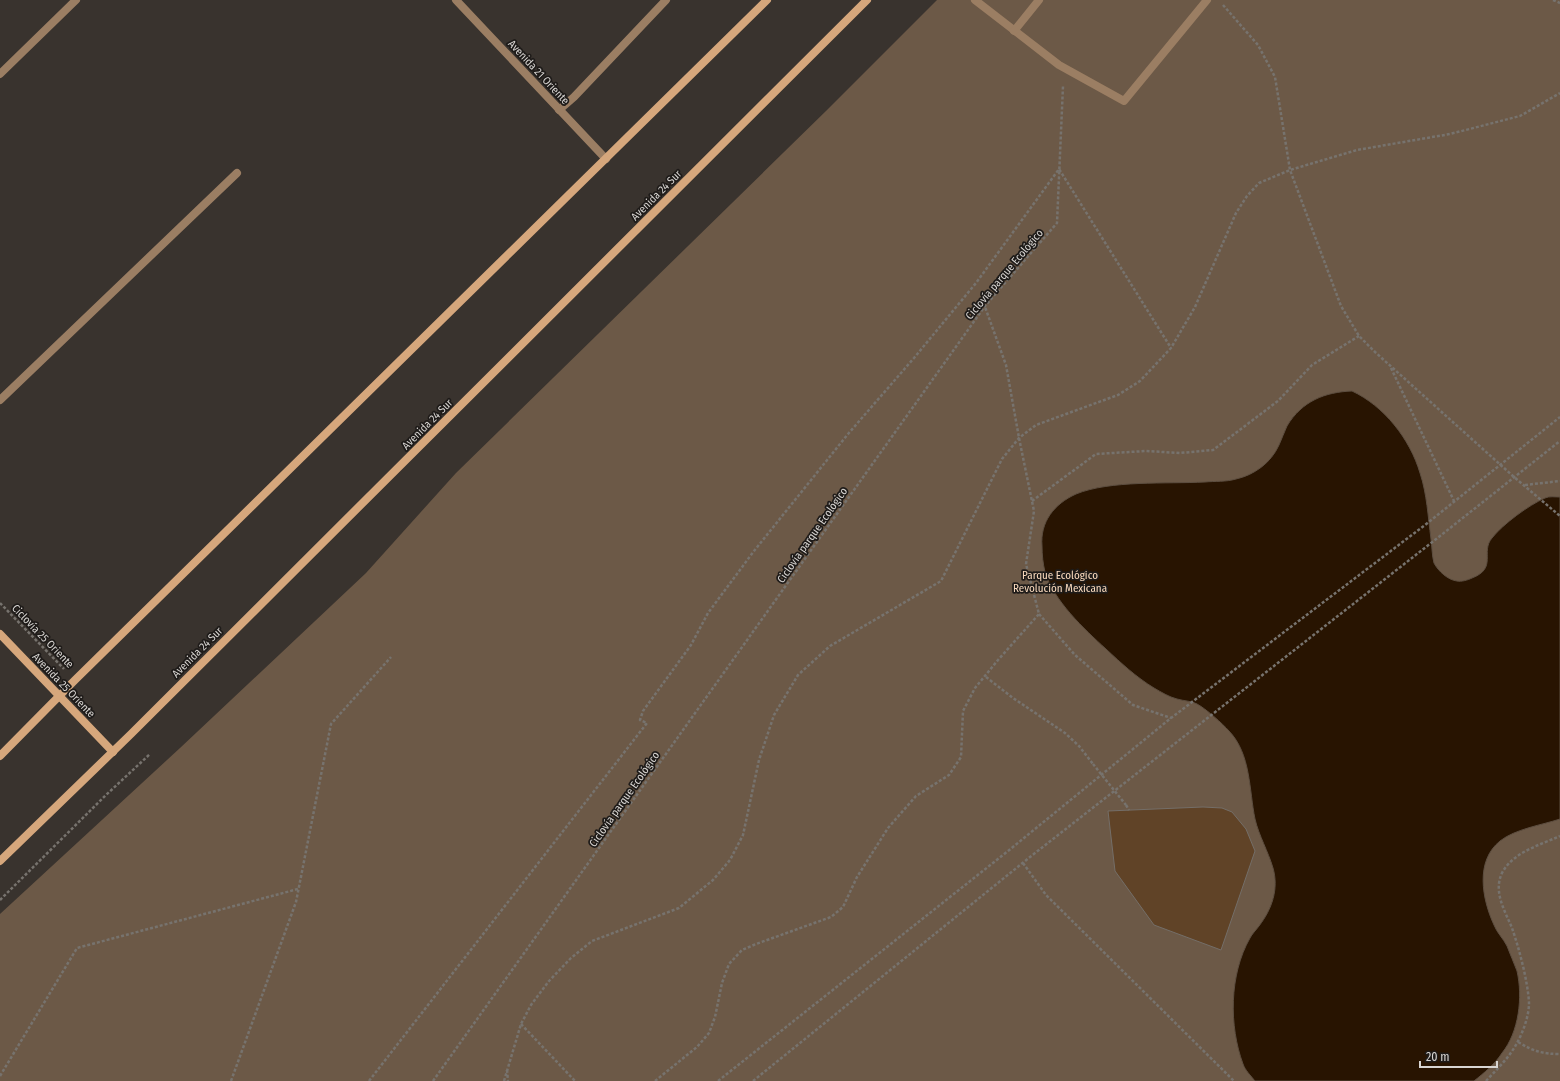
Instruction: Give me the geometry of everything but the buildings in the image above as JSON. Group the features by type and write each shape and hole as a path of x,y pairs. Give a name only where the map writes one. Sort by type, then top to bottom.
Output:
{"main road":[{"path":"0,756 75,680 767,0"},
{"name":"Avenida 24 Sur","path":"0,861 112,752 867,0"},
{"name":"Avenida 25 Oriente","path":"0,634 112,752"}],"street":[{"path":"0,74 76,0"},
{"name":"Avenida 21 Oriente","path":"456,0 606,159"},
{"path":"559,110 574,98 666,0"},
{"path":"975,0 1058,65 1124,101 1207,0"},
{"path":"1014,31 1039,0"},
{"path":"0,400 237,173"}],"path":[{"path":"1553,0 1560,3"},
{"path":"1221,4 1258,44 1275,77 1290,170 1341,306 1359,336 1514,477 1560,516"},
{"name":"Ciclovía parque Ecológico","path":"433,1081 985,306 1057,223 1063,80"},
{"path":"504,1081 521,1024 531,1005 549,981 571,958 592,941 679,908 713,880 730,860 743,835 759,760 774,714 798,675 830,646 942,581 1002,460 1019,438 1036,424 1118,395 1140,381 1171,348 1195,307 1236,213 1247,196 1259,183 1290,170 1357,150 1450,134 1520,116 1560,93"},
{"path":"369,1081 647,723 640,720 643,711 690,645 708,613 754,551 848,434 914,358 976,283 1059,169 1171,348"},
{"path":"985,306 1006,365 1034,511 1026,564 1039,614 1075,655 1133,705 1171,718"},
{"path":"1032,501 1096,454 1146,451 1180,452 1213,450 1278,401 1312,365 1359,336"},
{"path":"1390,365 1454,501"},
{"path":"718,1081 1171,718 1424,525 1560,417"},
{"path":"753,1081 1023,863 1560,441"},
{"path":"1524,485 1560,482"},
{"name":"Ciclovía 25 Oriente","path":"0,603 75,680"},
{"path":"655,1081 697,1047 709,1032 715,1017 722,983 729,964 742,950 831,917 843,906 857,877 888,828 916,796 949,775 961,756 963,711 975,688 1039,614"},
{"path":"231,1081 296,902 331,724 391,656"},
{"path":"986,677 1013,698 1065,733 1079,746 1129,810"},
{"path":"0,900 106,795 150,754"},
{"path":"1486,1081 1509,1056 1518,1042 1525,1024 1529,1003 1521,958 1499,895 1499,884 1502,874 1518,855 1560,836"},
{"path":"1023,863 1046,895 1234,1081"},
{"path":"0,1076 77,948 298,889"},
{"path":"521,1024 575,1081"},
{"path":"1518,1042 1531,1050 1545,1054 1560,1054"},
{"path":"507,1068 508,1081"}],"green space":[{"name":"Parque Ecológico Revolución Mexicana","path":"937,0 1560,0 1560,1081 0,1081 0,914 180,748 366,573 456,473 827,110"}],"shaded area":[{"path":"1352,391 1375,405 1403,436 1410,448 1416,460 1424,489 1434,563 1441,572 1450,579 1462,581 1480,574 1487,565 1487,549 1489,543 1503,527 1517,515 1539,501 1548,497 1560,497 1560,819 1513,833 1500,841 1492,849 1487,859 1483,881 1486,904 1495,928 1507,946 1517,971 1520,992 1516,1025 1508,1045 1493,1065 1474,1081 1255,1081 1245,1068 1238,1049 1235,1033 1233,1001 1238,968 1243,952 1251,936 1268,913 1271,906 1275,891 1275,876 1255,819 1248,773 1242,750 1229,731 1205,709 1195,703 1174,698 1165,694 1129,670 1097,641 1062,604 1049,583 1045,572 1042,553 1043,529 1050,515 1068,498 1076,494 1105,486 1224,481 1249,475 1267,463 1276,451 1287,426 1293,417 1307,404 1333,393"}]}
